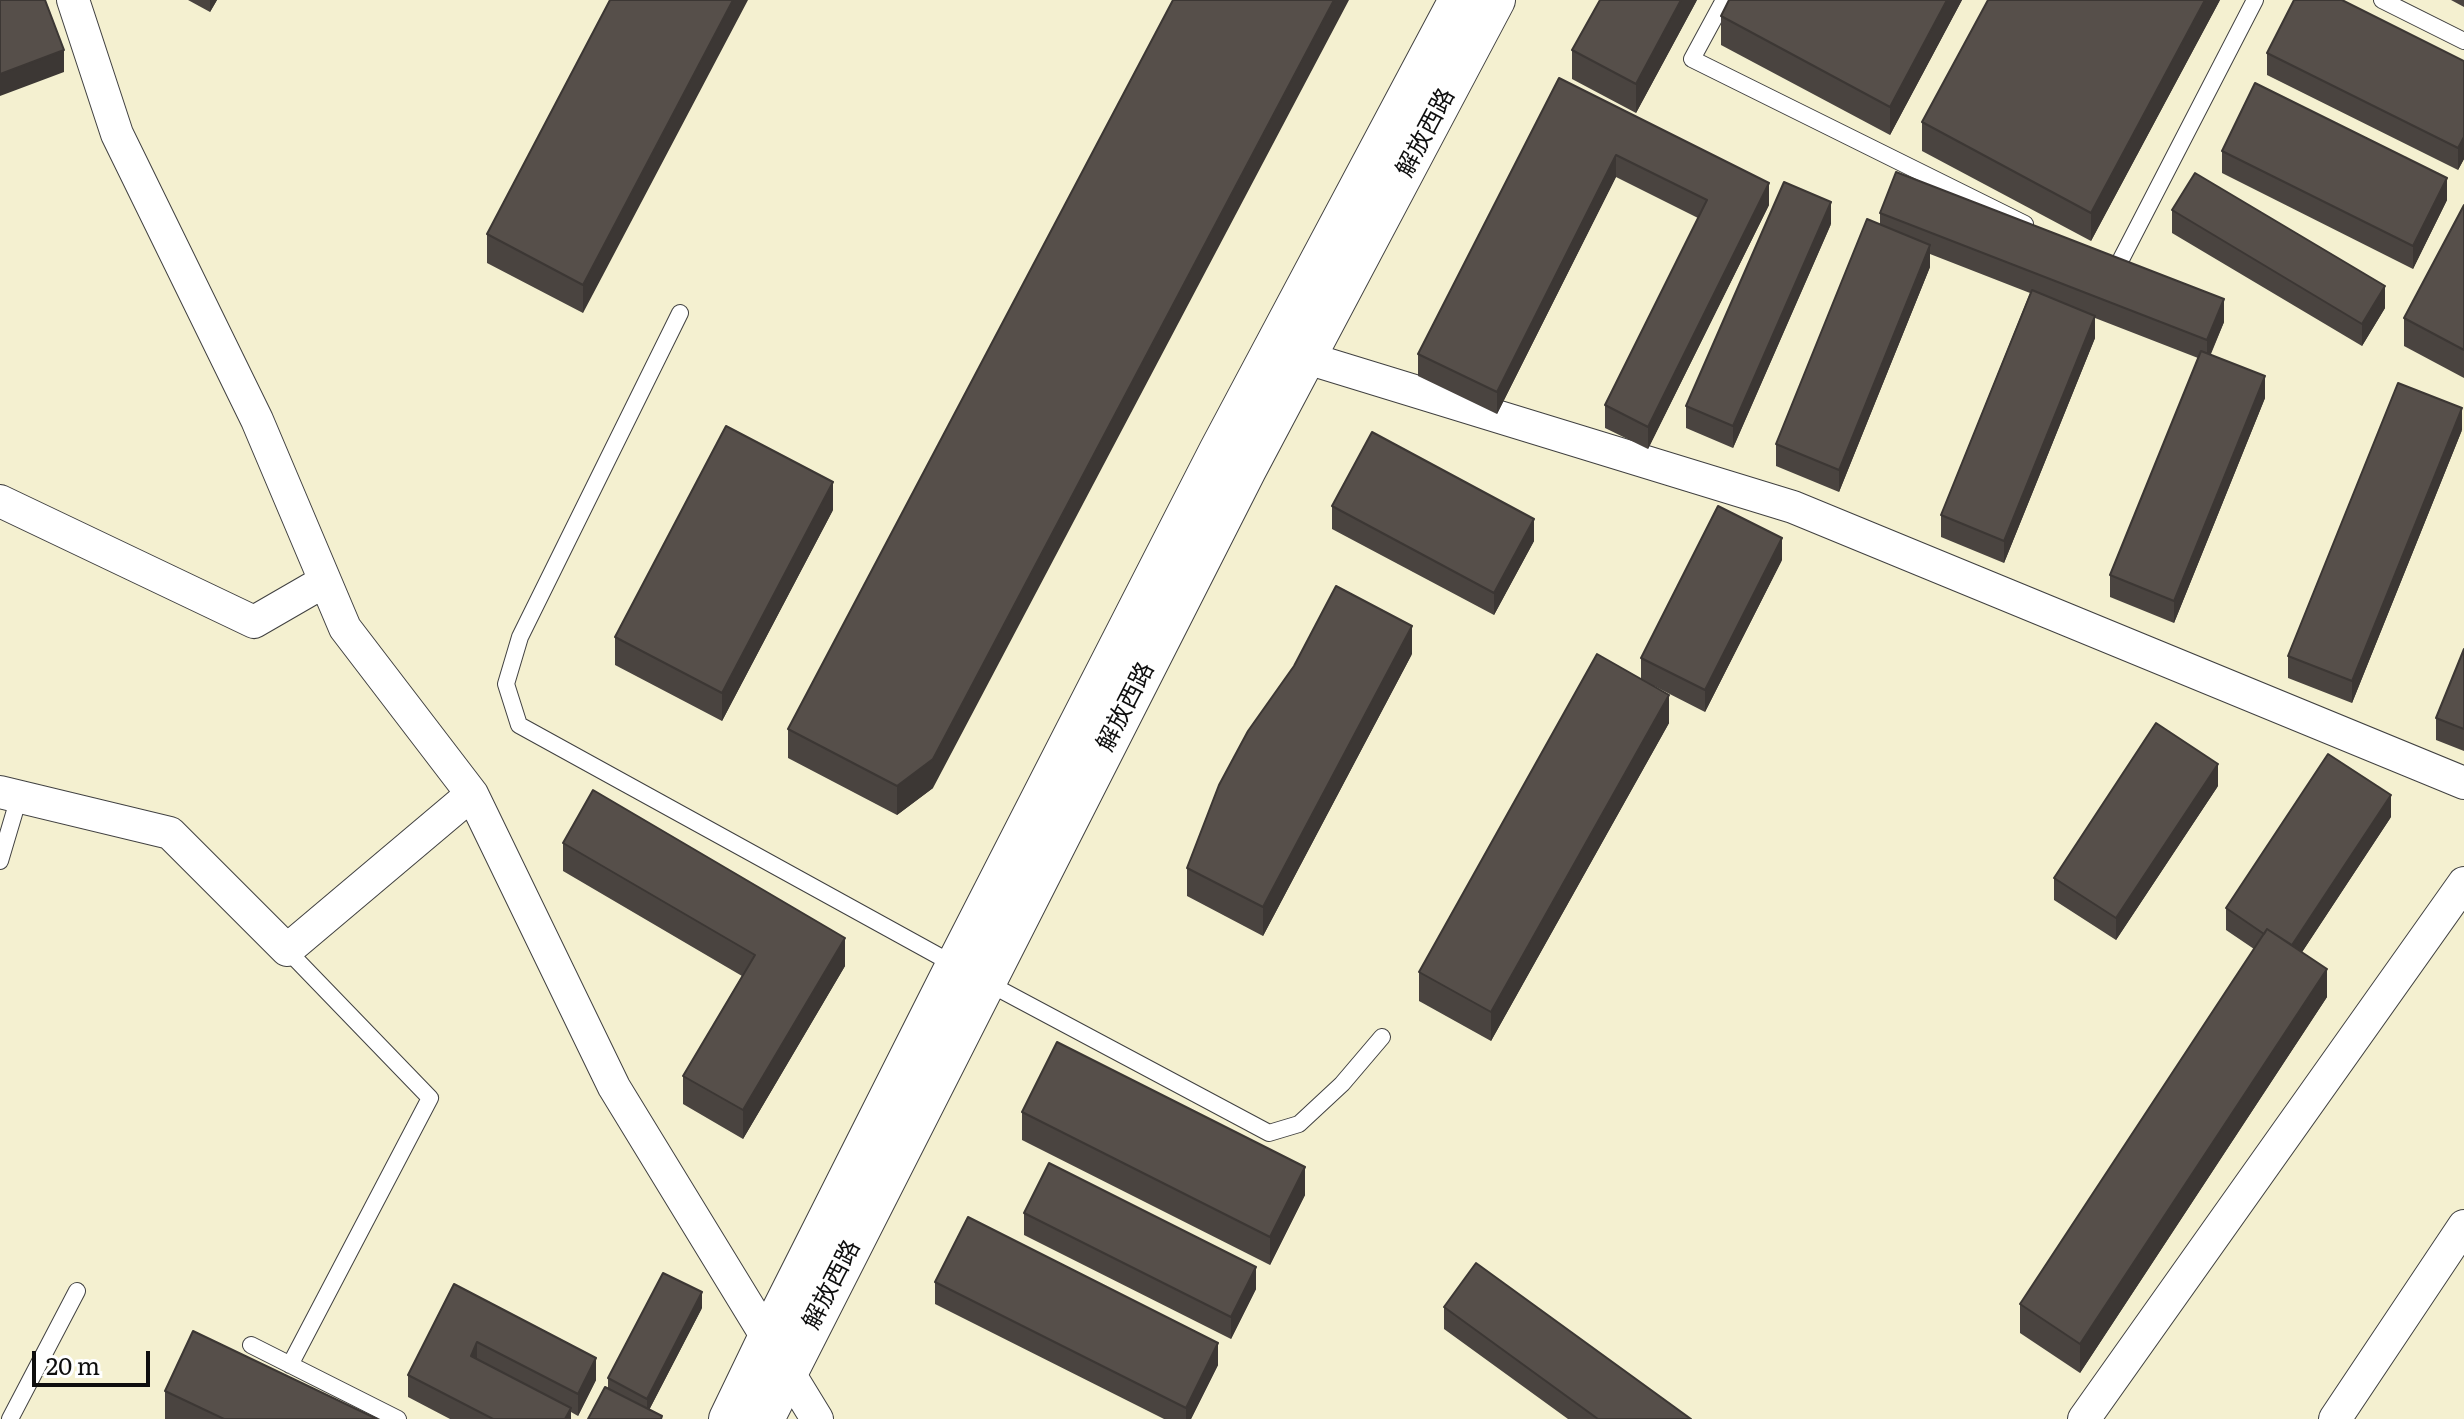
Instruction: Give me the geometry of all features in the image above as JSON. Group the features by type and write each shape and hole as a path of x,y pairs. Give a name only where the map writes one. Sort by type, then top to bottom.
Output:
{"street":[{"path":"73,0 117,134 257,420 345,628 472,794 614,1087 817,1419"},
{"name":"解放西路","path":"728,1419 767,1338 970,973 1290,353 1458,0"},
{"name":"解放西路","path":"1290,353 1496,0"},
{"path":"1290,353 1793,507 2464,783"},
{"path":"0,501 254,622 325,581"},
{"path":"10,795 170,833 287,950 472,794"},
{"path":"2084,1419 2464,883"},
{"name":"解放西路","path":"765,1419 970,973"},
{"path":"2335,1419 2464,1226"}],"lane":[{"path":"1724,0 1692,59 2045,234"},
{"path":"2087,255 2116,269 2255,0"},
{"path":"2382,0 2464,41"},
{"path":"680,313 520,637 506,684 519,725 1269,1133 1299,1124 1342,1084 1382,1037"},
{"path":"0,861 10,795"},
{"path":"287,950 430,1098 290,1365"},
{"path":"10,1419 77,1291"},
{"path":"251,1345 398,1419"}],"shaded area":[{"path":"0,0 2464,0 2464,1419 0,1419"}],"building":[{"path":"0,0 45,0 64,50 0,74"},
{"path":"610,0 733,0 583,285 487,234"},
{"path":"1173,0 1334,0 933,759 897,786 788,729"},
{"path":"1600,0 1681,0 1636,84 1572,50"},
{"path":"1729,0 1947,0 1890,107 1721,16"},
{"path":"1988,0 2205,0 2091,213 1922,122"},
{"path":"2294,0 2342,0 2464,61 2464,137 2458,148 2267,53"},
{"path":"1559,78 1769,183 1648,427 1605,405 1707,200 1616,155 1497,392 1418,354"},
{"path":"2255,83 2447,178 2413,246 2222,151"},
{"path":"1896,172 2224,299 2207,340 1880,213"},
{"path":"2195,173 2385,286 2362,324 2172,210"},
{"path":"1784,182 1831,202 1733,426 1686,406"},
{"path":"2464,205 2464,350 2404,318"},
{"path":"1867,219 1930,245 1839,470 1776,444"},
{"path":"2032,290 2095,316 2004,541 1941,515"},
{"path":"2201,351 2265,376 2174,601 2110,575"},
{"path":"2398,383 2462,408 2352,681 2288,656"},
{"path":"726,426 833,482 722,693 615,637"},
{"path":"1372,432 1534,519 1494,593 1332,506"},
{"path":"1718,506 1782,538 1705,690 1641,658"},
{"path":"1336,586 1412,626 1263,907 1187,868 1219,785 1248,731 1294,666"},
{"path":"2464,649 2464,729 2436,718"},
{"path":"1597,654 1669,695 1491,1012 1419,972"},
{"path":"2156,723 2218,764 2116,918 2054,878"},
{"path":"2328,754 2391,795 2292,945 2267,929 2264,934 2226,908"},
{"path":"593,790 845,938 743,1110 683,1076 755,955 563,843"},
{"path":"2267,929 2327,969 2080,1344 2020,1304"},
{"path":"1057,1042 1305,1167 1270,1237 1022,1112"},
{"path":"1049,1163 1256,1267 1231,1317 1024,1213"},
{"path":"968,1217 1218,1343 1186,1408 935,1282"},
{"path":"1476,1263 1691,1419 1598,1419 1444,1307"},
{"path":"663,1273 702,1292 647,1399 608,1378"},
{"path":"454,1284 596,1358 578,1394 477,1342 471,1356 571,1408 565,1419 493,1419 408,1375"},
{"path":"193,1331 377,1419 224,1419 165,1391"},
{"path":"605,1387 662,1416 661,1419 588,1419"}]}
